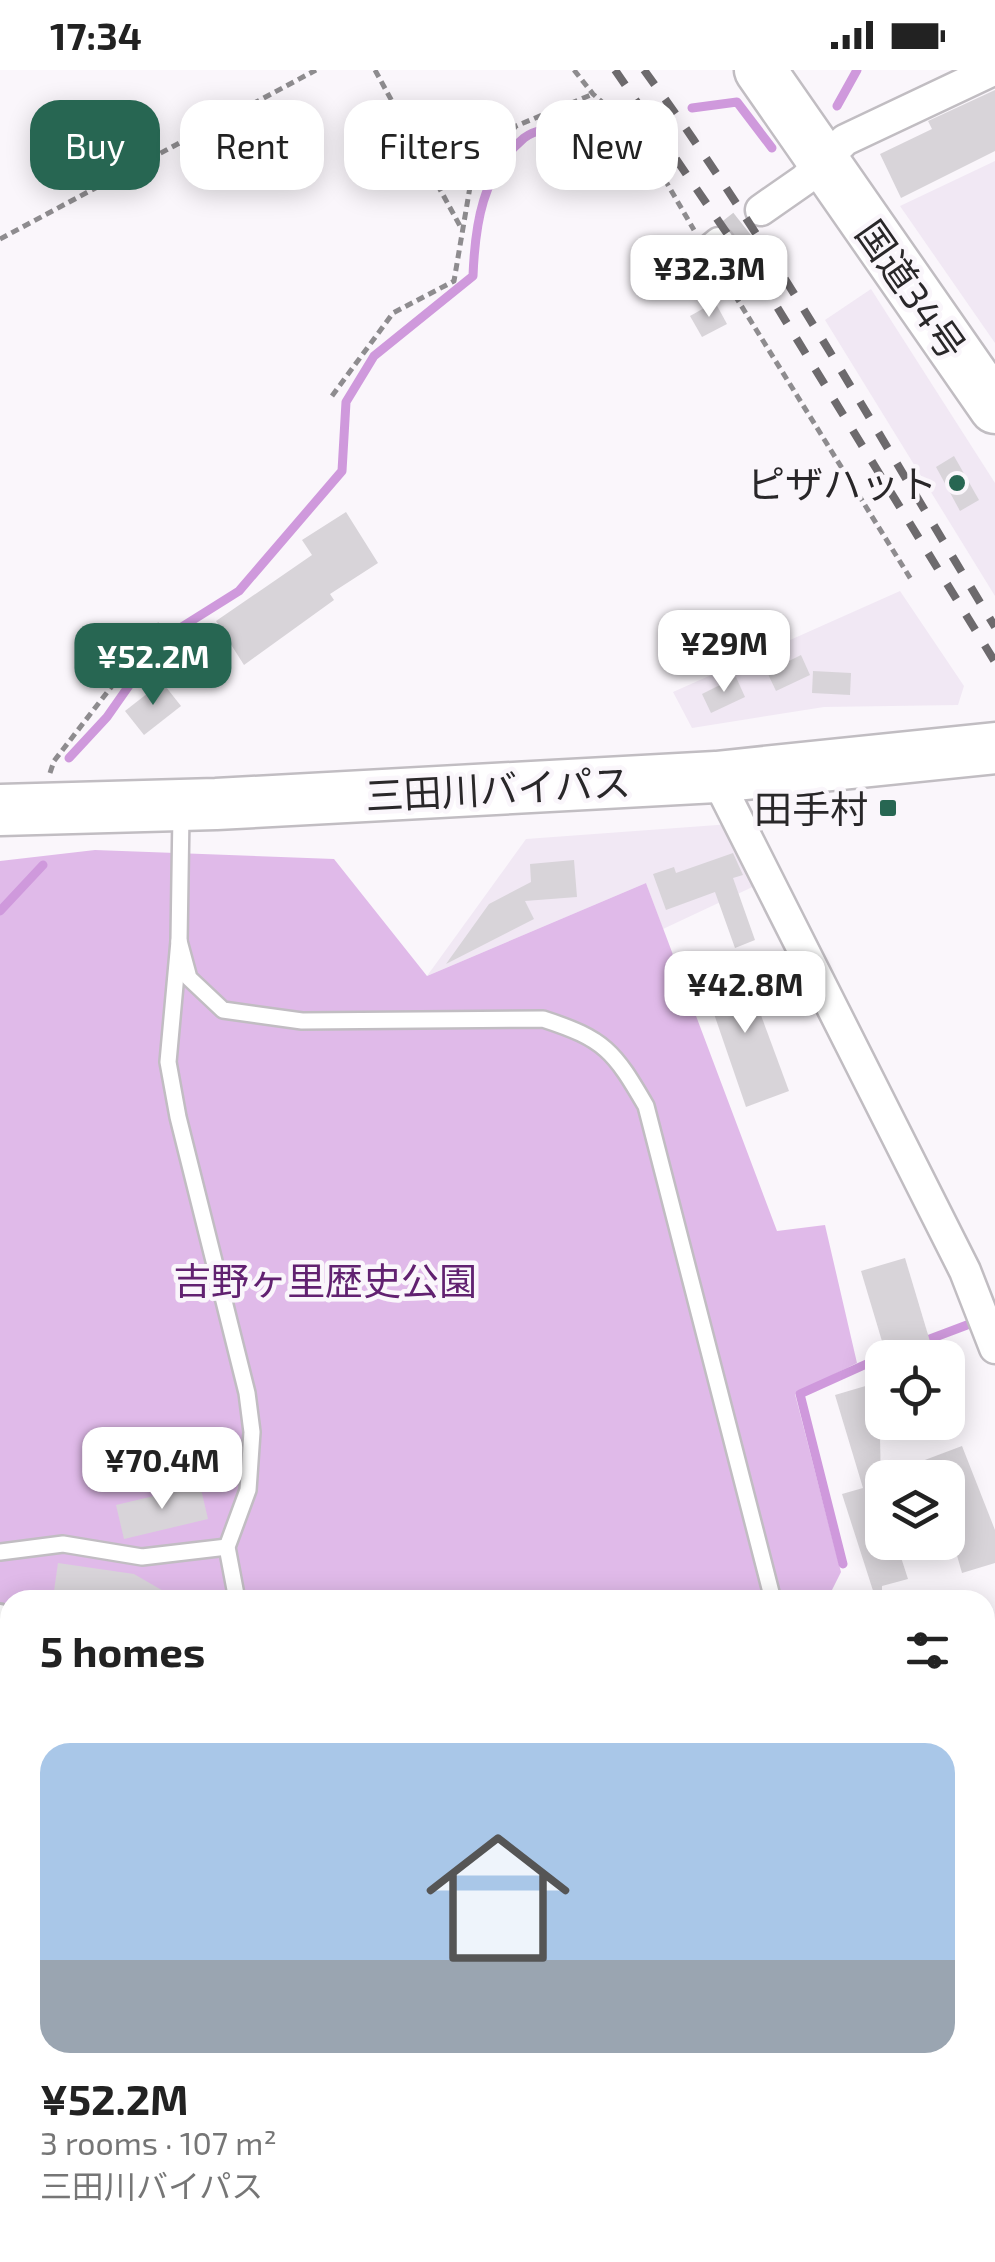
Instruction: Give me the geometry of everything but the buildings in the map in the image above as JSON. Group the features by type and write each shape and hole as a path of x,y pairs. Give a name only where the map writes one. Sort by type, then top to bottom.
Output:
{"highway":[{"name":"国道34号","path":"760,70 995,408"},
{"name":"三田川バイパス","path":"19,809 716,776 995,748"}],"street":[{"path":"761,210 804,180 845,140 993,70"},
{"path":"716,776 964,1271 995,1348"}],"lane":[{"path":"182,804 179,940 168,1062 176,1108 242,1366 252,1432 248,1490 227,1546 236,1590"},
{"path":"179,940 190,978 223,1010 302,1021 543,1019 581,1032 616,1056 646,1106 770,1590"},
{"path":"0,1552 31,1545 63,1544 142,1557 227,1546"}],"path":[{"path":"0,240 316,70"},
{"path":"375,70 460,226"},
{"path":"574,70 593,94 639,135 714,248 912,581"},
{"path":"332,396 393,314 454,281 460,226 471,181 516,126 593,94"},
{"path":"19,809 160,624"}],"shaded area":[{"path":"995,161 995,343 900,206"},
{"path":"871,289 995,483 995,596 825,320"},
{"path":"900,591 964,686 958,705 824,707 692,728 673,692"},
{"path":"731,824 761,883 663,929 646,883 427,976 526,839"}],"green space":[{"name":"吉野ヶ里歴史公園","path":"95,850 334,859 427,976 646,883 777,1231 825,1225 857,1363 795,1394 841,1572 832,1590 0,1590 0,861"}],"waterway":[{"path":"837,106 857,70"},
{"path":"692,108 737,102 772,148"},
{"path":"69,758 107,717 161,640 239,591 342,471 346,402 374,356 473,276 479,219 490,184 510,152 536,132"},
{"path":"0,911 43,865"},
{"path":"927,1340 967,1325"},
{"path":"843,1564 800,1394 865,1365"}],"tunnel":[{"path":"719,243 761,210"}],"railway":[{"path":"615,70 774,302 995,662"},
{"path":"644,70 738,205 995,627"}],"place":[{"name":"ピザハット","path":"957,483"},
{"name":"田手村","path":"888,808"}]}
